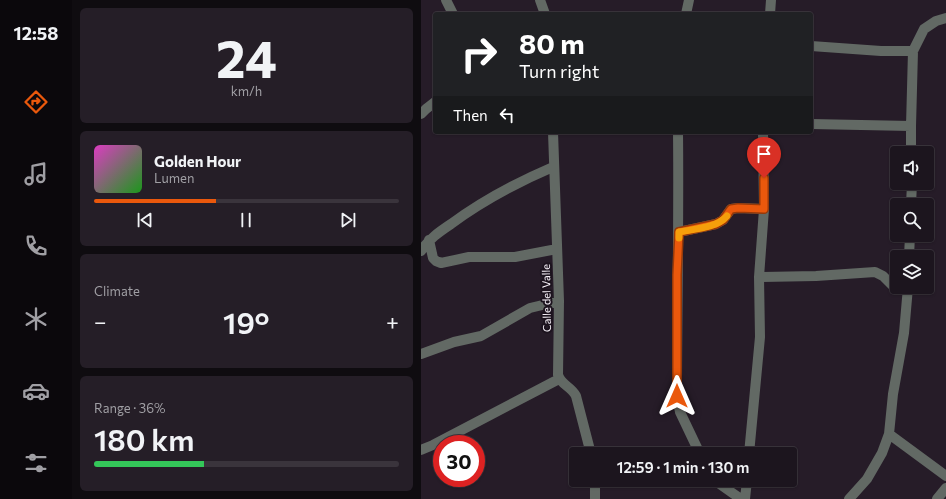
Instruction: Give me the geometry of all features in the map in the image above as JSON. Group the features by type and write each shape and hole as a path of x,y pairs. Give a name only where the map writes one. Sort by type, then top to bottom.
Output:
{"street":[{"path":"446,0 452,12"},
{"path":"539,0 544,12"},
{"path":"686,12 689,0"},
{"path":"770,12 771,0"},
{"path":"911,146 913,51 924,29 936,21 946,18"},
{"path":"813,46 881,51 913,51"},
{"path":"423,108 433,103"},
{"path":"813,124 911,126"},
{"name":"Calle del Valle","path":"553,134 559,300 559,379"},
{"path":"678,134 679,232 677,275 677,396 680,412 696,447"},
{"path":"750,447 760,337 759,277 764,209 763,134"},
{"path":"421,251 429,240 468,211 527,178 553,167"},
{"path":"679,232 716,224 723,220 731,209 764,209"},
{"path":"429,240 433,258 441,263 469,257 515,257 557,250"},
{"path":"759,277 816,276 875,272 883,276 890,283"},
{"path":"849,499 867,479 882,453 889,434 893,394 904,333 903,294"},
{"path":"421,354 454,342 481,336 530,308 559,300"},
{"path":"421,450 559,379 572,390 576,396 589,447"},
{"path":"889,434 946,476"},
{"path":"595,487 595,499"},
{"path":"724,487 741,499"},
{"path":"745,499 746,487"},
{"path":"937,499 946,488"}],"slow traffic":[{"path":"679,238 679,232 716,224 727,216"}],"route":[{"path":"677,396 677,275 679,232 716,224 723,220 731,209 764,209 764,178"}]}
